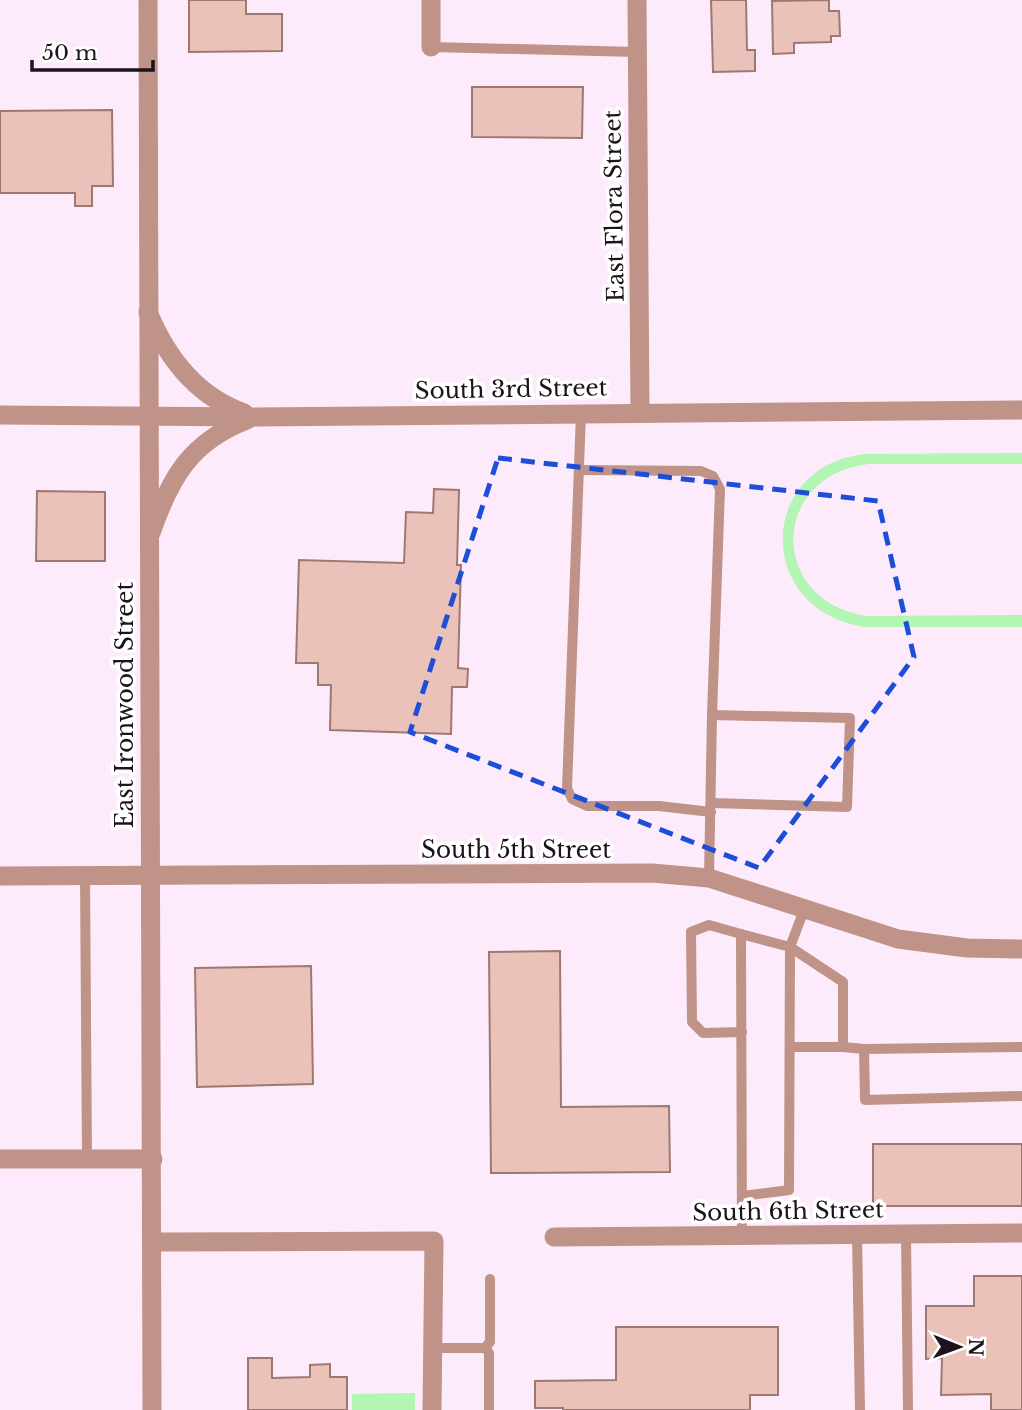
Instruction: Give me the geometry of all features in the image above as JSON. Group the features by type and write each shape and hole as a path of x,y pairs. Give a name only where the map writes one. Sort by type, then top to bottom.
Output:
{"street":[{"name":"East Ironwood Street","path":"148,0 152,1410"},
{"path":"431,0 431,47"},
{"name":"East Flora Street","path":"637,0 640,412"},
{"path":"148,312 171,357 197,386 227,407 255,417"},
{"name":"South 3rd Street","path":"0,415 255,417 1022,410"},
{"path":"149,539 172,483 192,452 219,433 255,417"},
{"name":"South 5th Street","path":"0,876 652,873 709,878 898,939 967,948 1022,949"},
{"path":"0,1158 153,1158"},
{"name":"South 6th Street","path":"554,1237 1022,1233"},
{"path":"153,1242 434,1241 432,1410"}],"lane":[{"path":"431,47 637,52"},
{"path":"581,413 567,788 572,799 587,806 847,807 850,718 712,715"},
{"path":"579,470 701,471 713,476 720,489 709,878"},
{"path":"85,876 87,1158"},
{"path":"742,1196 789,1190 790,947 804,910"},
{"path":"742,1032 703,1033 692,1022 691,932 709,925 790,947 843,982 843,1047"},
{"path":"741,934 742,1237"},
{"path":"790,1046 864,1049 1022,1047"},
{"path":"864,1049 865,1100 1022,1096"},
{"path":"906,1234 908,1410"},
{"path":"857,1235 860,1410"},
{"path":"485,1348 490,1342 490,1279"},
{"path":"433,1348 485,1348"},
{"path":"485,1348 489,1353 489,1410"}],"highlighted area":[{"path":"498,458 878,501 914,657 759,868 410,732"}],"green space":[{"path":"1022,453 1022,464 869,464 836,473 813,490 798,513 793,538 798,564 811,587 834,606 867,616 1022,615 1022,627 864,627 828,615 803,594 787,568 783,539 788,510 803,484 829,464 864,454"},
{"path":"415,1393 415,1410 352,1410 352,1394"}],"building":[{"path":"189,0 246,0 246,14 282,14 282,51 189,52"},
{"path":"711,0 746,0 747,50 755,50 755,71 713,72"},
{"path":"829,0 829,11 839,11 840,36 831,36 831,42 794,43 794,53 773,54 772,1"},
{"path":"472,87 583,87 582,138 472,137"},
{"path":"112,110 113,186 92,186 92,206 75,206 75,193 0,193 0,111"},
{"path":"434,489 459,490 457,565 461,565 458,668 468,669 467,687 452,687 451,734 330,730 331,685 318,685 318,663 296,663 299,560 404,563 406,512 433,513"},
{"path":"37,491 105,492 105,561 36,561"},
{"path":"560,951 561,1107 669,1106 670,1172 491,1173 489,952"},
{"path":"311,966 313,1084 197,1087 195,968"},
{"path":"873,1144 1022,1144 1022,1206 873,1206"},
{"path":"974,1276 1022,1276 1022,1410 991,1410 991,1394 941,1395 942,1358 926,1359 926,1306 974,1306"},
{"path":"616,1327 778,1327 778,1395 750,1395 750,1410 535,1408 535,1381 616,1380"},
{"path":"248,1358 272,1358 272,1378 310,1377 310,1365 330,1364 330,1377 347,1377 347,1410 248,1410"}]}
